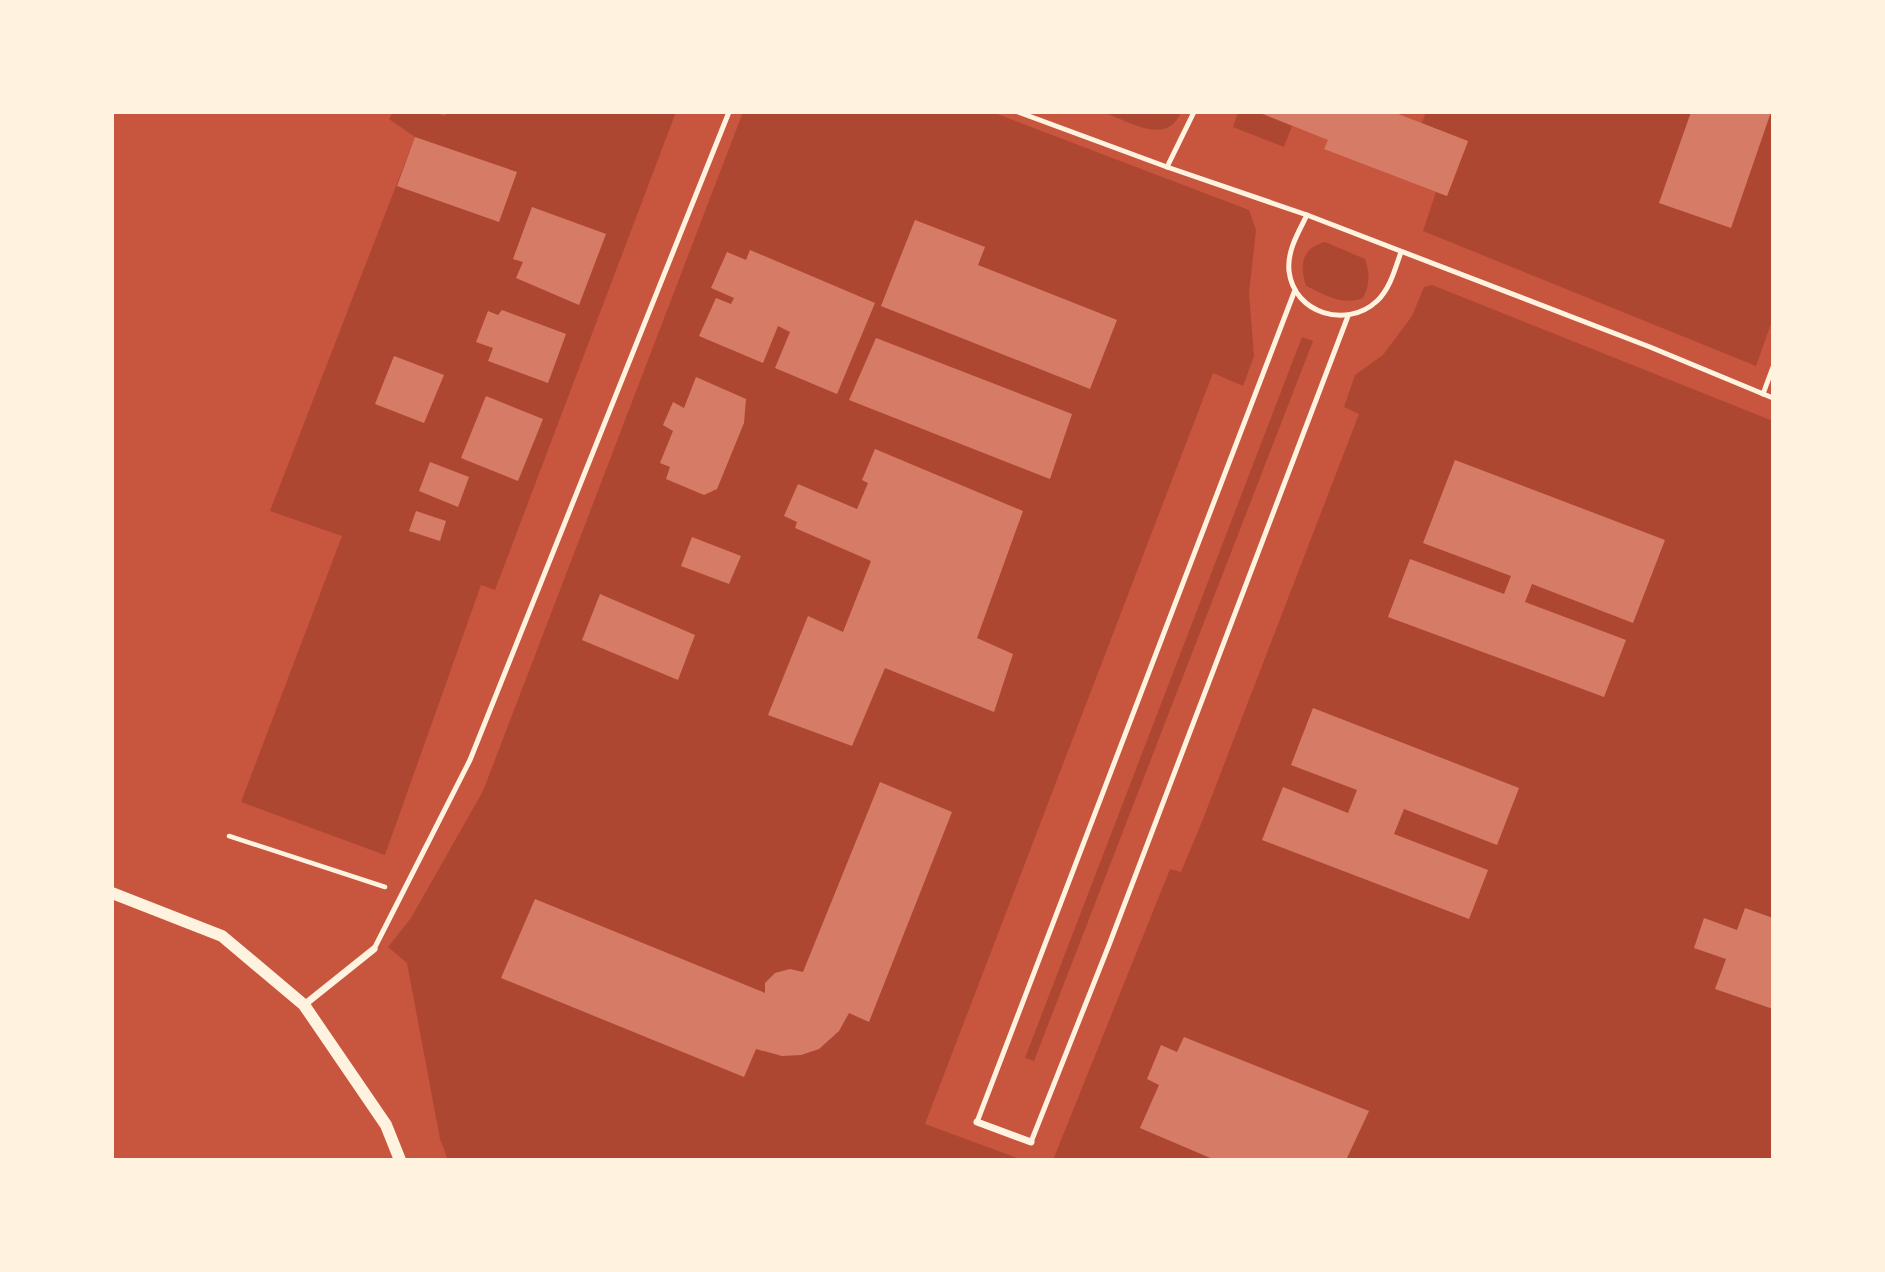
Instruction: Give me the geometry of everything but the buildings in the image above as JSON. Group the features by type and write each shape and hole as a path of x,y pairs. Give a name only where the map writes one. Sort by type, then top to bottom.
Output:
{"street":[{"path":"112,893 222,936 304,1005 386,1125 400,1160"},
{"path":"304,1005 374,949"},
{"path":"977,1122 1031,1142"}],"lane":[{"path":"374,949 470,760 729,112"},
{"path":"1018,112 1307,215 1650,347 1773,398"},
{"path":"1167,167 1194,112"},
{"path":"1307,215 1289,256 1289,273 1295,290 1305,302 1318,311 1332,316 1348,316 1364,311 1378,300 1388,285 1401,253"},
{"path":"977,1122 1295,290"},
{"path":"1031,1142 1109,945 1348,316"},
{"path":"1763,394 1773,367"}],"path":[{"path":"229,836 403,892"}],"shaded area":[{"path":"393,112 434,112 445,116 447,112 676,112 495,590 481,585 385,855 241,802 342,536 270,511 415,137 389,119"},
{"path":"743,112 992,112 1249,210 1256,230 1249,293 1254,356 1243,386 1213,373 925,1124 1023,1160 448,1160 440,1139 407,963 388,947 411,918 483,791"},
{"path":"1103,112 1181,112 1175,122 1157,130 1135,125"},
{"path":"1238,112 1257,112 1292,126 1284,147 1233,127"},
{"path":"1426,112 1773,112 1773,318 1756,366 1423,231 1436,192 1447,196 1468,142 1422,123"},
{"path":"1325,242 1365,259 1368,279 1363,298 1341,300 1306,286 1304,258 1311,248"},
{"path":"1432,285 1773,421 1773,1160 1053,1160 1170,869 1181,872 1203,819 1359,414 1344,407 1355,375 1383,355 1412,316 1424,287"},
{"path":"1302,337 1313,341 1034,1061 1025,1058"}]}
